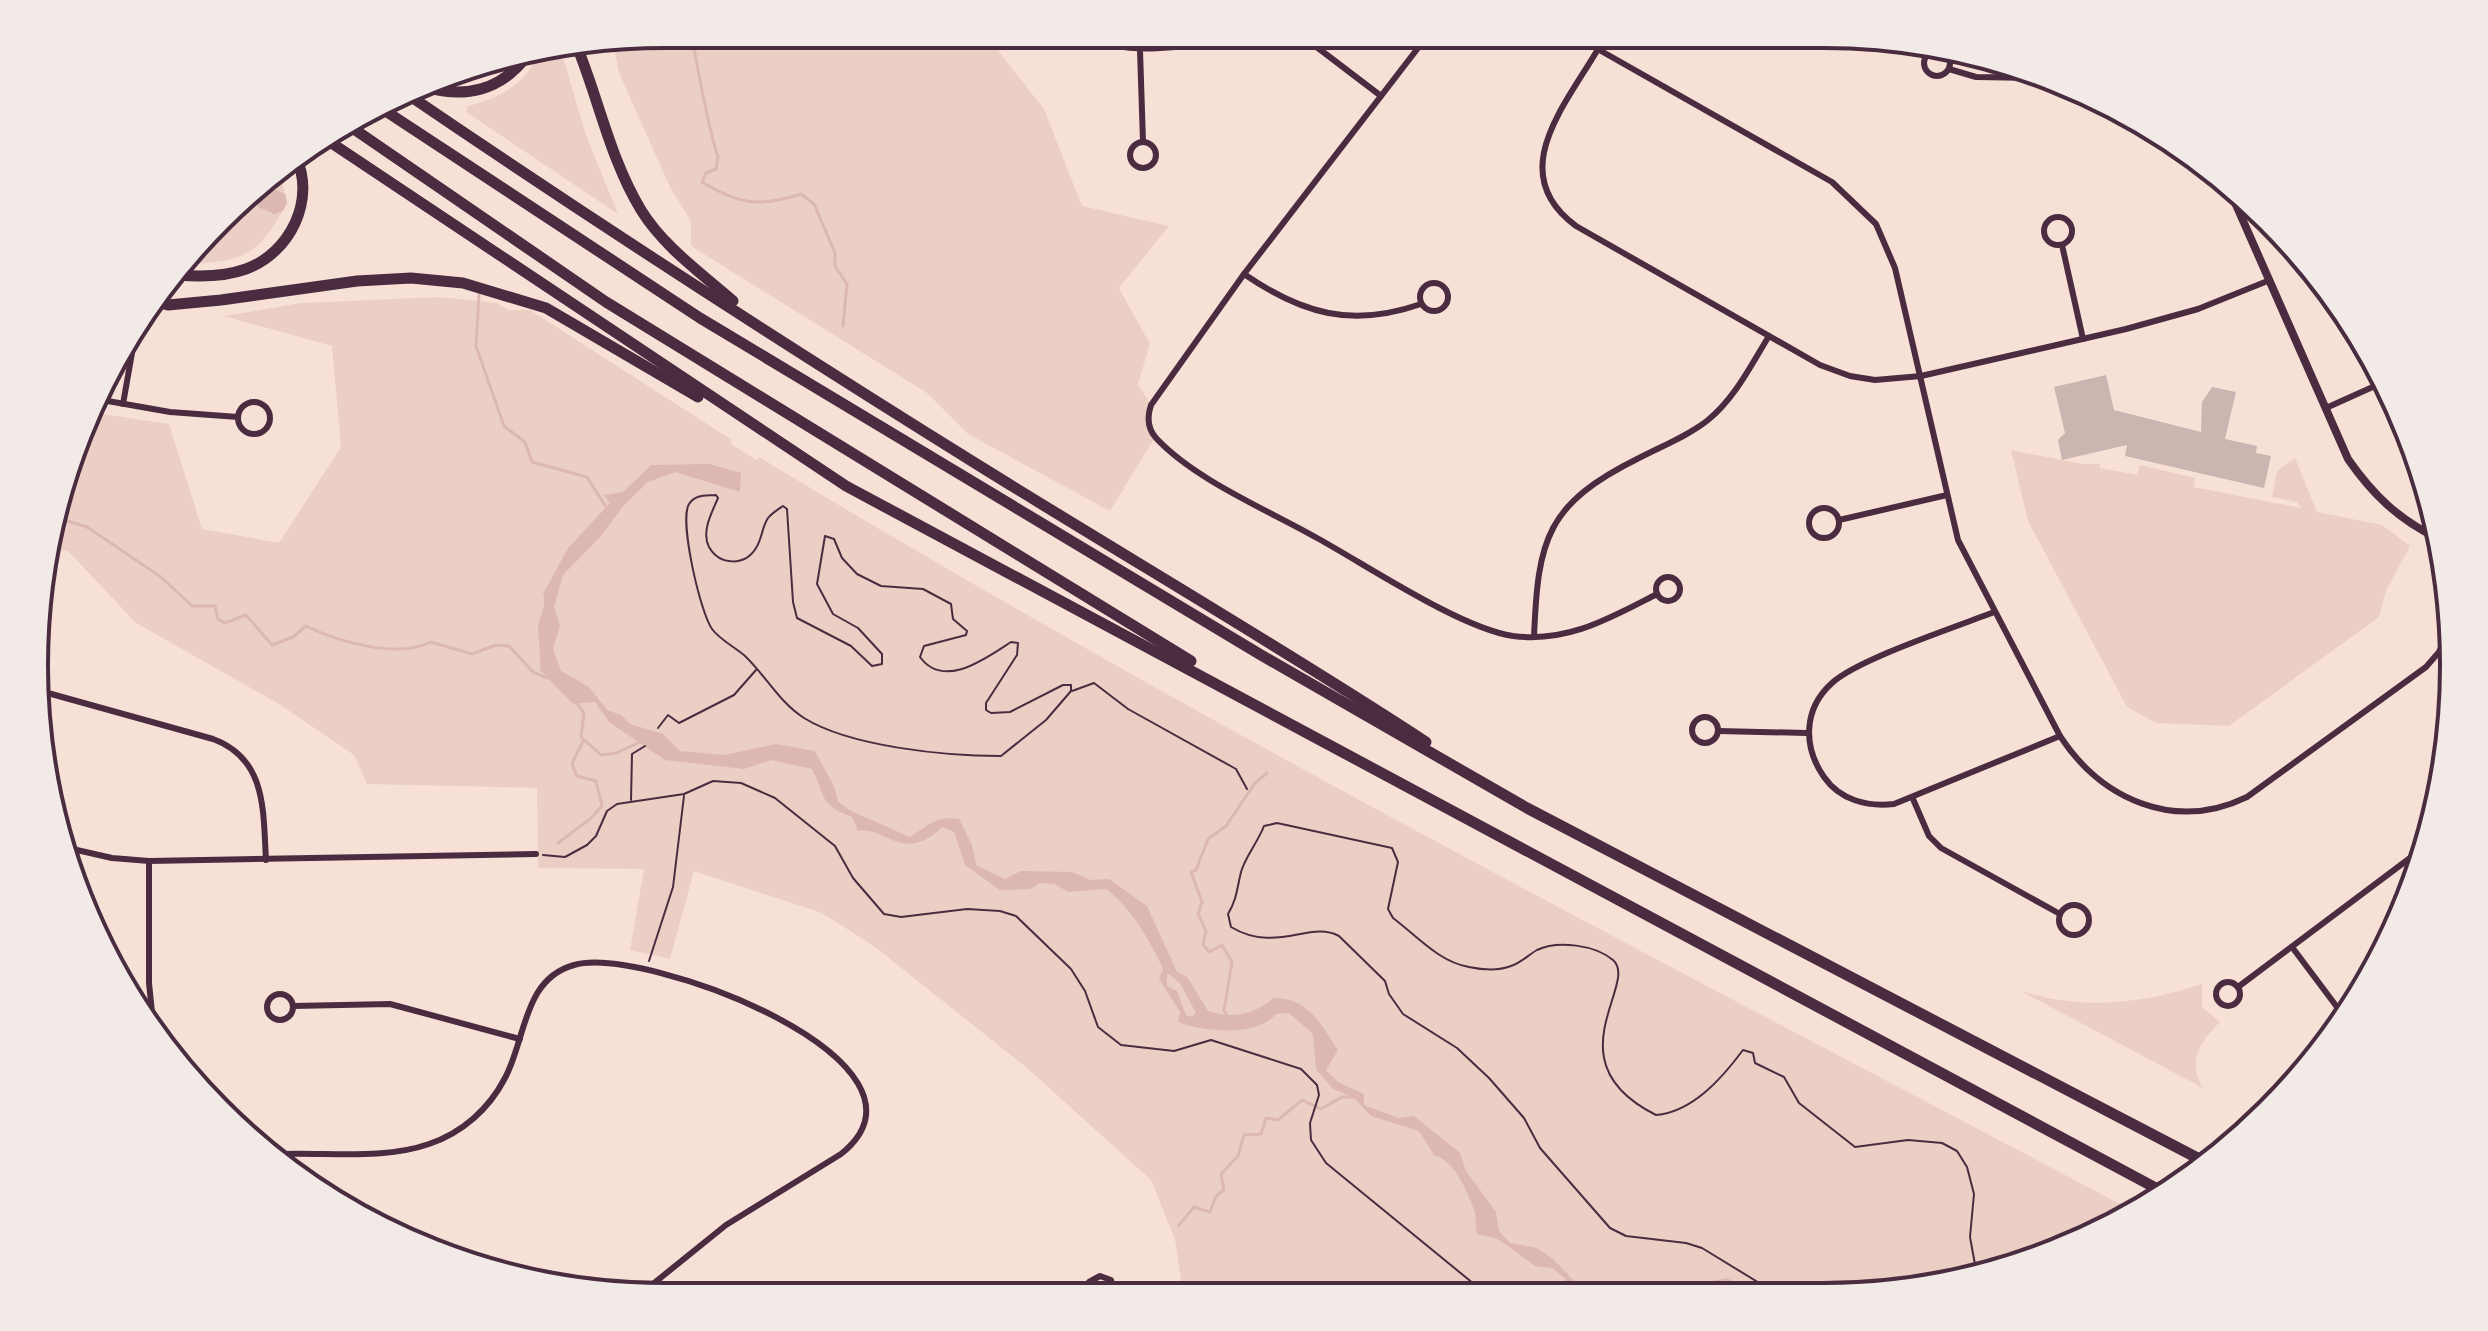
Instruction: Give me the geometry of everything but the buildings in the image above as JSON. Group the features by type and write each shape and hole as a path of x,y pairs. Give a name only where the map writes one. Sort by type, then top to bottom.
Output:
{"highway":[{"path":"581,54 625,180 642,211 661,236 761,325"},
{"path":"440,91 450,94 489,87 519,66"},
{"path":"417,101 577,209 983,468 1272,641 1527,808"},
{"path":"389,113 700,318 1261,655 1527,808 2195,1157"},
{"path":"357,131 606,302 1290,722"},
{"path":"334,145 717,403 846,486 2153,1187"},
{"path":"188,275 213,275 249,268 286,239 302,204 303,185 299,169"},
{"path":"165,304 221,300 357,281 411,278 463,283 546,308 684,391 717,403"}],"street":[{"path":"1125,48 1156,48"},
{"path":"1318,48 1381,96"},
{"path":"1418,48 1244,274 1151,405 1148,424 1155,437 1212,479 1435,604 1497,633 1534,637 1580,631 1657,594"},
{"path":"2270,280 2198,309 2083,339 1921,376 1888,380 1850,376 1769,336 1576,226 1548,196 1542,174 1545,141 1598,49 1832,182 1862,208 1887,244 1921,376 1958,540 2060,736 2094,778 2139,804 2181,812 2228,805 2261,790 2426,667 2440,651"},
{"path":"1140,50 1143,142"},
{"path":"1926,57 1925,70 1932,76 1944,75 1949,69 1949,61"},
{"path":"1949,69 1976,77 2010,78"},
{"path":"1143,142 1151,145 1156,157 1152,165 1144,168 1136,166 1131,158 1132,149 1143,142"},
{"path":"2238,209 2348,459 2363,481 2395,514 2425,531"},
{"path":"2053,218 2070,224 2071,237 2062,245 2045,239 2044,226 2053,218"},
{"path":"2062,245 2083,339"},
{"path":"1244,274 1276,296 1328,314 1371,315 1421,304 1432,311 1443,308 1446,291 1430,284 1421,292 1421,304"},
{"path":"1534,637 1541,553 1566,509 1607,474 1688,434 1717,412 1732,396 1769,336"},
{"path":"123,404 131,356"},
{"path":"2326,408 2373,387"},
{"path":"108,401 238,417"},
{"path":"257,402 266,406 270,420 267,429 253,435 240,427 238,417 244,405 257,402"},
{"path":"1839,520 1947,495"},
{"path":"1821,509 1831,510 1839,520 1838,529 1827,538 1818,537 1810,526 1813,513 1821,509"},
{"path":"1672,577 1679,583 1680,593 1673,600 1664,600 1657,594 1656,585 1663,578 1672,577"},
{"path":"1994,612 1841,677 1825,691 1814,709 1807,733 1816,766 1829,784 1846,797 1877,806 1913,799 2060,736"},
{"path":"49,693 213,739 233,748 250,766 261,790 266,860"},
{"path":"1704,717 1713,719 1719,731 1715,739 1702,743 1695,738 1692,729 1696,721 1704,717"},
{"path":"1719,731 1807,733"},
{"path":"1913,799 1929,836 1941,848 2060,914"},
{"path":"77,850 112,858 149,861 536,854"},
{"path":"2238,987 2408,859"},
{"path":"149,861 152,1008"},
{"path":"2080,906 2088,917 2087,926 2077,934 2067,933 2059,923 2060,914 2067,907 2080,906"},
{"path":"2292,947 2337,1007"},
{"path":"288,1154 404,1151 444,1138 488,1104 505,1079 532,1001 557,972 591,963 647,970 728,995 797,1031 857,1077 864,1093 865,1125 854,1144 726,1225 654,1283"},
{"path":"2223,983 2238,987 2240,995 2237,1003 2225,1006 2218,1001 2217,989 2223,983"},
{"path":"277,994 286,995 293,1006 290,1015 282,1020 273,1018 266,1007 269,999 277,994"},
{"path":"293,1006 390,1004 520,1039"},
{"path":"1090,1283 1092,1279 1104,1276 1114,1283"}],"path":[{"path":"1071,691 1071,685 1063,685 1010,712 991,713 986,710 986,703 1017,655 1018,643 1011,642 954,673 947,674 925,664 920,652 924,646 966,635 967,631 953,619 951,604 923,589 881,586 857,574 842,558 834,539 825,536 817,584 833,614 858,628 882,654 882,664 872,666 851,646 797,618 787,509 783,506 767,519 756,549 743,560 729,562 719,558 708,546 706,534 718,498 716,495 700,496 691,501 684,519 711,628 757,670 782,701 805,718 827,728 909,749 974,756 1006,753 1046,720 1071,691 1094,683 1128,709 1236,769 1247,789"},
{"path":"658,728 668,715 679,723 734,695 757,670"},
{"path":"631,801 632,754 645,746"},
{"path":"536,854 558,857 573,854 596,836 611,807 653,796 684,794 713,781 728,780 775,798 835,846 853,878 884,914 901,917 967,909 1010,913 1071,969 1085,991 1098,1027 1121,1045 1174,1051 1211,1040 1301,1069 1317,1085 1318,1100 1310,1123 1311,1140 1326,1163 1473,1283"},
{"path":"647,970 673,887 684,794"},
{"path":"1759,1283 1702,1248 1686,1243 1626,1236 1610,1228 1540,1148 1524,1118 1489,1078 1457,1048 1403,1014 1389,994 1385,981 1339,936 1316,932 1270,940 1248,938 1231,927 1228,914 1238,897 1241,869 1256,848 1264,826 1277,823 1392,848 1398,862 1388,909 1447,961 1495,970 1513,966 1538,950 1555,945 1592,949 1607,955 1617,963 1620,974 1615,995 1604,1018 1601,1038 1607,1067 1628,1095 1656,1115 1675,1109 1708,1089 1743,1050 1748,1050 1753,1053 1755,1063 1784,1077 1799,1103 1855,1147 1908,1140 1942,1143 1957,1151 1967,1167 1974,1194 1970,1237 1975,1264"}],"shaded area":[{"path":"996,48 1044,109 1082,206 1169,226 1119,288 1150,344 1138,384 1151,405 1148,413 1155,437 1110,511 968,434 927,393 691,246 691,221 671,189 619,73 614,50 625,49"},
{"path":"563,57 586,135 618,214 466,112 468,106 509,89 533,65"},
{"path":"282,182 287,203 268,234 249,252 224,261 197,263 258,201"},
{"path":"274,189 285,194 287,203 283,211 274,214 258,207 257,202"},
{"path":"440,297 497,303 508,310 530,310 732,440 731,444 757,460 759,457 1097,655 1440,844 2122,1205 2059,1236 1982,1262 1903,1278 1863,1282 1181,1283 1175,1240 1151,1180 1027,1068 875,947 822,913 694,871 670,959 630,950 644,869 538,868 537,788 367,784 354,755 279,704 136,623 68,551 59,550 81,467 102,414 169,424 202,529 279,543 341,447 332,346 224,316 302,303"},
{"path":"2011,450 2083,464 2100,464 2100,468 2137,475 2140,465 2195,478 2194,487 2301,508 2297,502 2272,497 2277,471 2295,458 2317,512 2382,525 2410,546 2386,591 2379,617 2229,726 2156,723 2127,707 2028,521"},
{"path":"709,464 741,473 740,492 675,472 648,482 563,575 554,607 560,626 553,649 561,671 589,687 607,710 621,715 630,724 663,734 680,751 724,755 776,744 815,751 832,782 838,801 849,810 910,837 938,820 959,819 972,845 976,865 1005,879 1021,871 1072,872 1090,880 1109,879 1147,906 1177,972 1187,977 1208,1011 1225,1015 1242,1014 1273,998 1296,1002 1305,1008 1313,1014 1338,1050 1326,1070 1338,1082 1364,1094 1364,1105 1399,1118 1414,1116 1460,1153 1466,1171 1496,1212 1499,1231 1510,1243 1537,1248 1553,1259 1574,1283 1566,1283 1565,1278 1552,1268 1535,1266 1498,1239 1477,1234 1474,1209 1463,1184 1448,1163 1434,1155 1419,1131 1371,1116 1353,1097 1333,1089 1316,1069 1313,1034 1289,1013 1276,1014 1256,1026 1243,1029 1215,1030 1178,1022 1180,1012 1159,979 1163,968 1132,915 1106,889 1068,892 1055,884 1040,883 1030,889 1000,890 965,865 954,832 942,827 928,838 906,844 868,831 858,831 852,817 828,804 812,769 771,760 744,769 665,760 609,722 595,702 573,704 540,670 538,626 544,604 543,594 568,548 610,503 604,495 623,492 651,465","holes":["1167,973 1180,983 1196,1013 1192,1017 1186,1015 1177,991 1167,986"]},
{"path":"2202,984 2202,1007 2220,1022 2198,1052 2196,1069 2203,1088 2019,990 2042,997 2087,1003 2134,1000"},
{"path":"1727,1278 1736,1283 1702,1283"}],"waterway":[{"path":"694,48 718,156 716,169 706,173 702,182 750,202 774,201 801,194 814,204 835,253 835,266 847,284 843,326"},
{"path":"479,294 476,346 504,426 525,442 532,462 587,477 608,510"},
{"path":"66,521 87,527 161,577 192,606 215,606 218,619 225,623 246,615 272,645 293,637 306,626 351,643 385,649 417,647 431,642 472,654 496,645 509,646 533,672 547,678"},
{"path":"575,701 584,713 581,737 601,755 616,753 640,742"},
{"path":"558,843 602,806 596,781 577,776 572,764 583,741"},
{"path":"1228,1018 1224,1010 1232,962 1222,945 1209,952 1203,944 1206,931 1198,914 1202,902 1191,872 1196,870 1208,839 1226,826 1255,783 1267,773"},
{"path":"1179,1225 1194,1207 1210,1212 1216,1196 1224,1190 1221,1174 1238,1156 1244,1135 1261,1134 1266,1118 1278,1120 1302,1100 1321,1109 1342,1097 1353,1097"}]}
